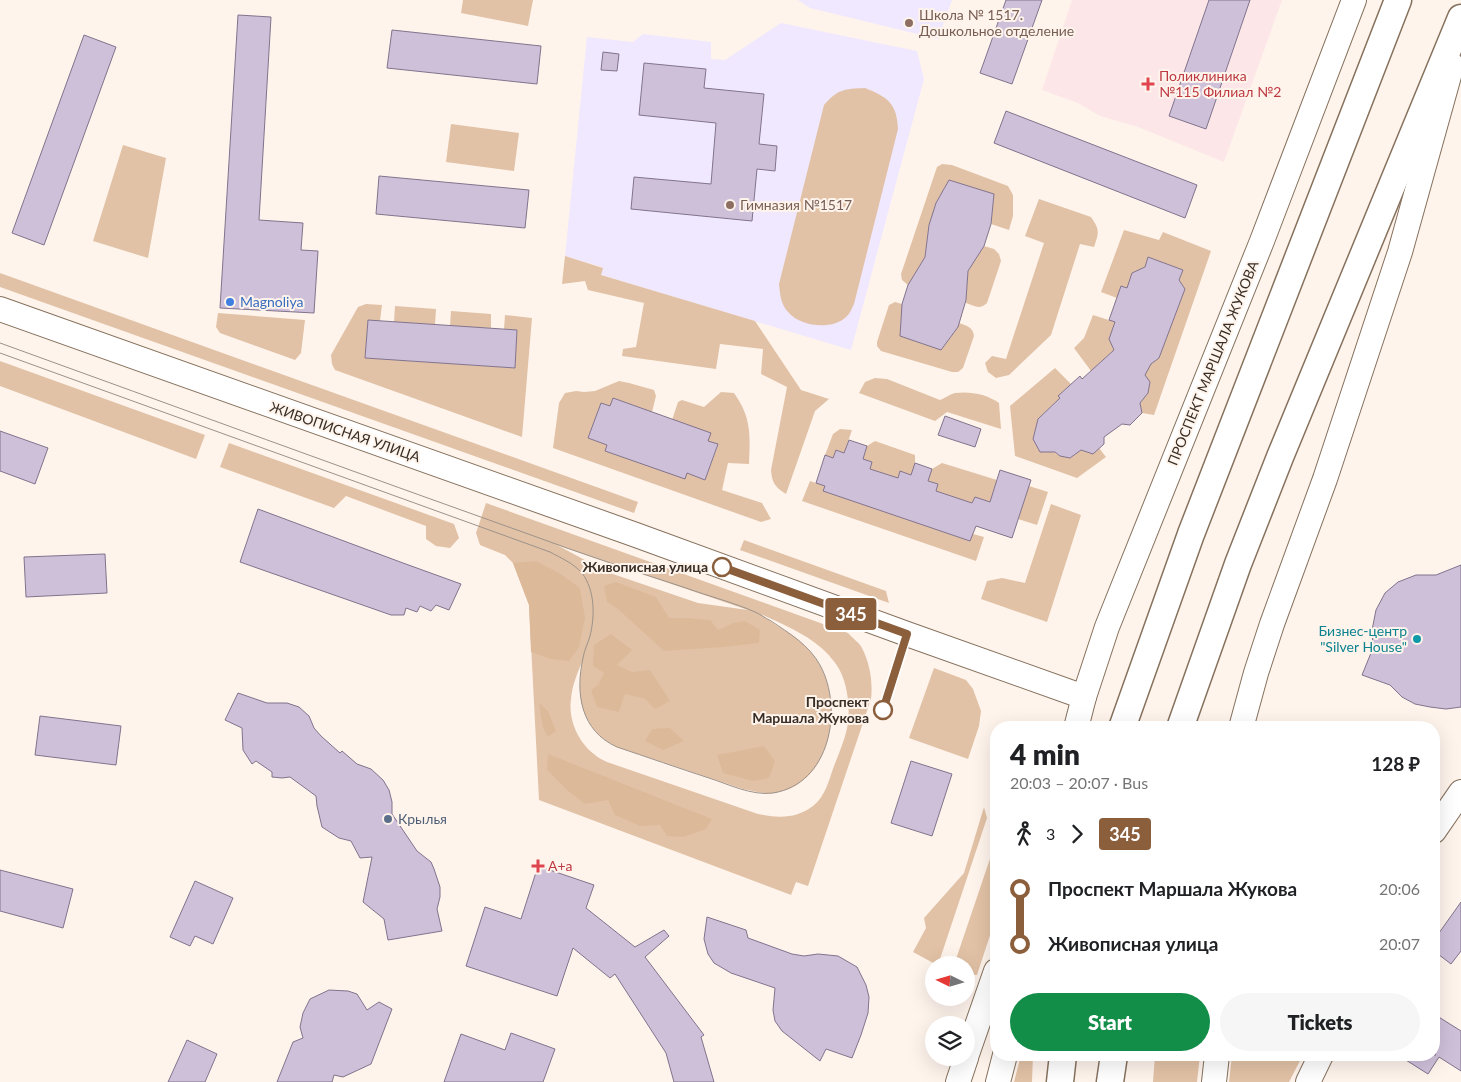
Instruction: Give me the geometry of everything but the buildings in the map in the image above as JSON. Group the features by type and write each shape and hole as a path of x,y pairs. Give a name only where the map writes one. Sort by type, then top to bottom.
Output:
{"main road":[{"name":"ПРОСПЕКТ МАРШАЛА ЖУКОВА","path":"1078,721 1108,627 1262,241 1354,0"},
{"path":"1124,721 1191,534 1398,0"},
{"path":"1182,721 1238,564 1280,457 1461,18"},
{"path":"1243,721 1267,640 1324,479 1400,252 1461,32"},
{"name":"ЖИВОПИСНАЯ УЛИЦА","path":"0,309 636,535 1084,697"},
{"path":"1440,822 1461,792"},
{"path":"975,1031 990,988"},
{"path":"998,1082 1003,1061"},
{"path":"1110,1082 1113,1061"},
{"path":"1214,1082 1216,1061"},
{"path":"1308,1082 1318,1061"},
{"path":"958,1082 963,1066"}],"shaded area":[{"path":"463,0 533,0 528,26 461,13"},
{"name":"Школа № 1517. Дошкольное отделение","path":"798,0 952,0 938,39 810,8"},
{"name":"Поликлиника №115 Филиал №2","path":"1072,0 1282,0 1224,162 1138,127 1100,116 1078,103 1042,90"},
{"name":"Гимназия №1517","path":"781,23 917,51 924,79 851,350 601,275 602,267 565,256 587,37 633,42 643,34 711,42 711,59 725,60"},
{"path":"865,88 890,102 896,113 898,129 854,304 849,314 840,321 825,325 809,324 794,318 786,310 781,300 779,284 824,105 833,96 842,91"},
{"path":"451,124 519,133 514,171 446,162"},
{"path":"123,145 166,158 148,258 93,241"},
{"path":"942,164 952,165 1008,186 1013,195 1013,216 1009,230 991,224 994,194 949,180 936,203 929,225 925,257 908,285 902,280 901,274 937,167"},
{"path":"1039,199 1091,217 1098,231 1097,238 1094,247 1080,244 1051,335 1009,375 996,378 988,372 985,363 992,356 1006,359 1044,243 1025,236"},
{"path":"1124,230 1159,240 1163,232 1211,251 1154,415 1142,413 1140,403 1148,393 1150,383 1145,375 1151,364 1159,358 1185,289 1179,280 1183,270 1148,257 1145,267 1132,273 1127,288 1121,286 1117,298 1101,292"},
{"path":"984,246 994,249 999,254 1001,261 987,303 977,307 966,303 968,271"},
{"path":"565,256 603,268 601,275 755,321 801,390 829,399 815,411 786,494 775,484 771,470 787,387 761,374 763,349 720,344 716,369 622,356 623,349 636,347 644,303 588,290 585,281 562,284"},
{"path":"0,273 638,502 634,513 0,287"},
{"path":"895,302 902,304 900,336 941,350 959,323 971,329 974,336 963,368 958,372 952,372 881,351 877,346 877,342 889,305"},
{"path":"366,304 382,305 380,321 368,321 365,358 515,368 517,330 504,329 505,315 532,318 522,437 335,370 331,355 358,307"},
{"path":"395,306 436,309 435,325 394,322"},
{"path":"451,311 491,314 491,328 450,326"},
{"path":"218,313 305,320 301,353 295,360 220,333 216,327"},
{"path":"1093,315 1115,322 1109,339 1114,350 1091,371 1074,348 1084,338"},
{"path":"0,361 205,435 196,459 0,386"},
{"path":"1055,368 1071,384 1058,396 1060,398 1038,419 1033,439 1060,456 1070,458 1081,450 1093,454 1099,448 1106,457 1077,478 1015,456 1010,406"},
{"path":"875,378 887,379 940,400 961,392 989,397 999,403 1001,429 947,412 935,421 859,393 865,382"},
{"path":"619,381 654,390 656,396 652,412 613,398 610,406 601,403 588,438 607,445 605,451 634,461 687,473 705,480 718,445 672,420 678,402 682,400 704,407 721,392 734,393 744,411 749,427 749,464 728,463 722,490 762,503 771,519 761,522 553,448 559,403 565,393 595,391"},
{"path":"840,429 852,430 844,453 836,450 833,458 825,455 833,434"},
{"path":"875,441 915,455 915,463 911,475 900,471 898,478 870,469 872,462 863,459 867,446"},
{"path":"229,443 454,524 459,538 450,548 436,546 426,539 426,526 346,496 334,508 220,467"},
{"path":"942,463 997,480 990,502 975,497 972,503 936,491 938,484 928,481 932,469"},
{"path":"810,481 825,486 824,491 970,541 973,534 984,537 976,561 802,501"},
{"path":"1029,486 1048,492 1037,525 1018,519"},
{"path":"486,503 848,633 859,644 865,654 869,667 871,699 808,886 796,882 791,895 539,800 529,605 513,563 505,555 480,545 476,533","holes":["557,545 748,610 698,603 607,572","761,614 802,634 820,647 836,664 845,684 849,708 846,734 826,788 821,798 813,806 800,813 787,816 758,814 607,762 600,759 583,743 575,730 570,707 574,685 582,662 580,679 581,702 593,728 608,742 617,747 743,789 773,793 793,787 808,776 820,760 827,741 831,720 831,700 826,680 813,655 796,638"]},
{"path":"1051,504 1081,515 1047,622 981,599 987,581 1002,578 1025,583"},
{"path":"744,540 886,591 889,603 740,550"},
{"path":"536,561 559,573 580,588 585,618 579,647 569,661 551,659 531,652 529,605 513,563"},
{"path":"616,582 656,597 669,618 710,620 718,630 733,623 745,621 760,630 759,643 664,651 618,609 607,602 604,586"},
{"path":"611,634 632,650 617,665 632,672 650,670 670,701 655,709 645,699 625,694 619,712 597,707 591,690 598,685 604,673 593,666 594,645"},
{"path":"934,668 966,680 973,689 981,711 979,726 968,759 909,738"},
{"path":"539,703 548,711 556,731 548,737 543,728"},
{"path":"670,728 684,741 663,750 645,741 652,729"},
{"path":"764,746 775,761 769,778 753,781 723,773 717,755"},
{"path":"548,754 712,819 706,829 683,837 667,836 660,825 640,826 615,815 608,800 585,804 567,790 547,770"},
{"path":"984,807 987,818 941,956 925,956 925,958 913,952 926,928 924,918 964,873"},
{"path":"990,859 990,935 977,975 975,975 975,956 957,956"},
{"path":"1019,1061 1033,1061 1032,1082 1014,1082"},
{"path":"1155,1061 1199,1061 1197,1082 1153,1082"},
{"path":"1231,1061 1300,1061 1289,1082 1229,1082"}],"tram line":[{"path":"0,343 569,549 757,613 798,640 810,651 820,665 827,683 831,702 831,722 827,742 819,760 808,775 792,787 773,793 757,793 740,789 617,747 595,731 588,721 584,710 581,698 581,672 592,628 593,603 586,580 582,573 571,564 550,552 0,353"}],"bus line":[{"name":"345","path":"722,567 907,634 883,710"}],"place":[{"name":"Школа № 1517. Дошкольное отделение","path":"909,23"},
{"name":"Поликлиника №115 Филиал №2","path":"1148,84"},
{"name":"Гимназия №1517","path":"730,205"},
{"name":"Magnoliya","path":"230,302"},
{"name":"Живописная улица","path":"722,567"},
{"name":"Бизнес-центр \"Silver House\"","path":"1417,639"},
{"name":"Проспект Маршала Жукова","path":"883,710"},
{"name":"Крылья","path":"388,819"},
{"name":"А+а","path":"538,866"}]}
